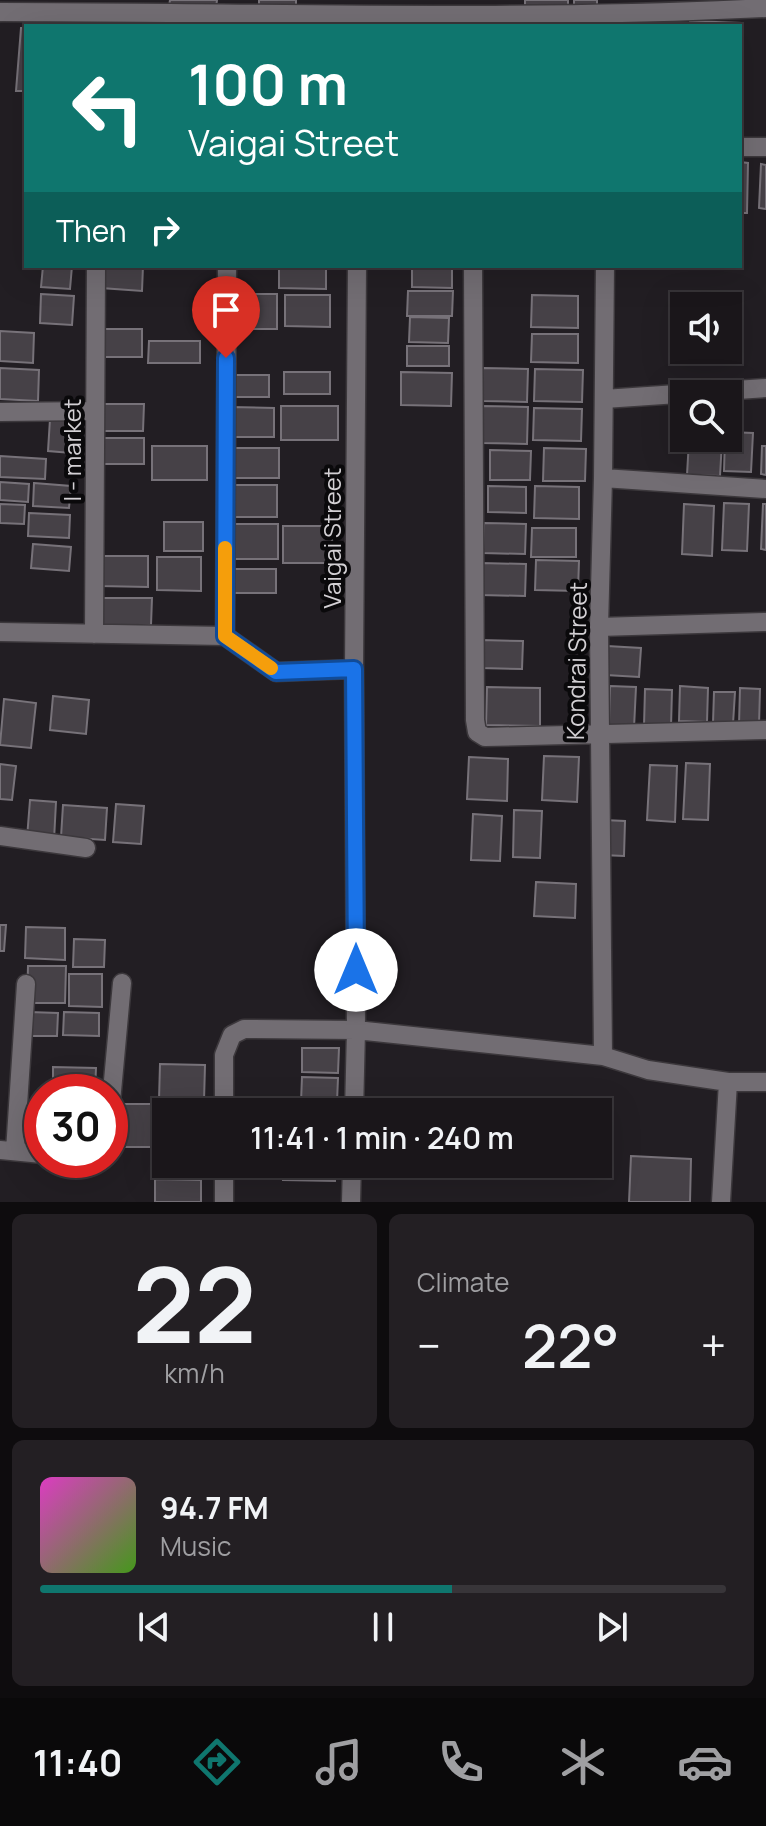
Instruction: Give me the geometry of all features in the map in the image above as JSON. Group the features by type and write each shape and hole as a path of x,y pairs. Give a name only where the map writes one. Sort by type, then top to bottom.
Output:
{"street":[{"path":"0,12 39,6 98,19 166,7 228,20 359,21 471,14 607,13 732,5 766,8 766,18"},
{"path":"742,147 766,147"},
{"name":"I - market","path":"94,634 96,268"},
{"path":"225,636 227,268"},
{"name":"Vaigai Street","path":"354,1098 357,268"},
{"path":"473,268 474,704 477,732 485,737 766,730"},
{"name":"Kondrai Street","path":"603,1056 599,627 605,268"},
{"path":"604,399 766,388"},
{"name":"I - market","path":"0,412 95,411"},
{"path":"603,478 766,489"},
{"path":"599,627 766,622"},
{"path":"0,632 225,636 276,672 354,669"},
{"path":"0,836 86,848"},
{"path":"114,1074 122,983"},
{"path":"8,1151 26,984"},
{"path":"224,1098 224,1055 232,1035 244,1029 356,1030 603,1056 632,1066 728,1082 766,1082"},
{"path":"721,1202 728,1082"},
{"path":"224,1178 224,1202"},
{"path":"351,1202 352,1178"}],"building":[{"path":"170,0 217,0 216,8 169,6"},
{"path":"259,0 296,0 296,8 259,7"},
{"path":"525,0 568,0 568,8 525,6"},
{"path":"574,0 597,0 597,11 574,10"},
{"path":"690,21 741,23 741,24 690,24"},
{"path":"21,28 24,28 24,91 16,91"},
{"path":"742,162 748,163 747,213 742,213"},
{"path":"761,164 766,165 766,209 759,208"},
{"path":"43,268 72,268 70,289 41,287"},
{"path":"103,268 143,268 142,291 101,288"},
{"path":"279,268 326,268 326,289 279,288"},
{"path":"412,268 452,268 452,288 412,287"},
{"path":"408,291 453,291 452,316 407,316"},
{"path":"41,294 74,296 72,325 40,323"},
{"path":"232,294 277,294 277,329 232,329"},
{"path":"285,295 330,295 330,327 285,326"},
{"path":"532,295 578,296 578,328 531,327"},
{"path":"410,317 449,318 448,343 409,342"},
{"path":"103,329 142,329 142,357 103,357"},
{"path":"0,331 34,333 33,363 0,361"},
{"path":"532,334 578,334 578,363 531,362"},
{"path":"149,341 200,341 200,363 148,363"},
{"path":"407,346 449,346 449,366 407,366"},
{"path":"0,368 39,370 38,401 0,399"},
{"path":"483,368 528,369 527,402 483,401"},
{"path":"535,369 583,370 582,402 534,401"},
{"path":"284,372 330,372 330,394 284,394"},
{"path":"401,372 452,373 451,406 401,405"},
{"path":"232,375 269,375 269,397 232,397"},
{"path":"98,404 144,404 143,431 98,431"},
{"path":"281,406 338,406 338,440 281,440"},
{"path":"482,406 528,407 527,444 482,443"},
{"path":"230,407 274,408 274,437 230,437"},
{"path":"534,408 582,409 581,441 533,440"},
{"path":"50,419 73,420 71,453 48,451"},
{"path":"742,433 753,433 751,472 724,471 725,452 742,452"},
{"path":"97,438 144,438 144,464 97,464"},
{"path":"152,446 207,446 207,480 152,480"},
{"path":"762,446 766,446 766,475 761,474"},
{"path":"231,448 279,448 279,478 230,478"},
{"path":"544,448 586,449 585,481 543,481"},
{"path":"490,450 531,451 530,480 490,480"},
{"path":"688,452 721,452 720,476 687,475"},
{"path":"0,456 46,459 45,479 0,477"},
{"path":"0,482 29,484 28,502 0,500"},
{"path":"34,483 71,486 69,508 33,506"},
{"path":"230,485 277,485 277,517 230,517"},
{"path":"488,486 526,487 526,513 488,512"},
{"path":"535,486 579,487 579,519 534,518"},
{"path":"724,503 749,504 747,551 722,550"},
{"path":"0,504 25,505 24,524 0,523"},
{"path":"684,504 714,506 712,556 682,554"},
{"path":"763,504 766,504 766,550 761,549"},
{"path":"29,513 70,515 69,538 28,536"},
{"path":"164,522 203,522 203,551 164,551"},
{"path":"484,523 526,524 525,554 483,553"},
{"path":"227,524 278,524 278,559 227,559"},
{"path":"283,526 332,526 332,563 283,563"},
{"path":"532,528 576,528 576,557 531,557"},
{"path":"33,544 71,547 69,571 31,568"},
{"path":"100,556 148,556 148,587 100,586"},
{"path":"157,557 201,557 201,591 157,590"},
{"path":"536,560 579,561 578,591 535,590"},
{"path":"481,563 526,564 525,596 481,595"},
{"path":"232,569 276,569 276,593 231,593"},
{"path":"103,598 152,598 151,625 102,625"},
{"path":"481,640 523,641 522,669 481,668"},
{"path":"607,646 641,648 639,677 606,675"},
{"path":"610,686 636,687 634,728 609,727"},
{"path":"680,686 708,688 707,722 679,721"},
{"path":"487,687 540,688 540,726 486,725"},
{"path":"740,688 760,689 759,726 739,725"},
{"path":"645,689 672,690 671,727 644,726"},
{"path":"714,692 735,692 733,724 713,723"},
{"path":"53,696 89,700 86,734 50,730"},
{"path":"4,699 36,703 31,748 0,745"},
{"path":"544,756 579,757 577,802 542,800"},
{"path":"469,757 508,759 507,801 467,799"},
{"path":"686,763 710,764 708,820 683,819"},
{"path":"0,764 16,766 12,800 0,799"},
{"path":"650,765 677,766 675,822 647,820"},
{"path":"30,800 56,802 54,840 27,838"},
{"path":"116,804 144,806 141,844 113,842"},
{"path":"63,805 107,808 105,840 61,837"},
{"path":"514,810 542,811 540,858 513,857"},
{"path":"473,814 502,816 500,861 471,860"},
{"path":"603,820 625,821 624,856 602,855"},
{"path":"536,882 576,884 575,918 534,916"},
{"path":"0,925 6,925 4,951 0,951"},
{"path":"26,927 65,928 65,960 25,958"},
{"path":"74,939 105,940 104,967 73,967"},
{"path":"28,966 66,966 65,1003 27,1003"},
{"path":"69,974 102,974 102,1007 69,1006"},
{"path":"29,1012 58,1013 57,1036 29,1036"},
{"path":"64,1012 99,1013 99,1036 63,1035"},
{"path":"302,1048 339,1048 338,1073 302,1072"},
{"path":"160,1064 205,1065 204,1098 159,1098"},
{"path":"53,1067 96,1068 96,1074 53,1074"},
{"path":"302,1077 338,1078 337,1098 301,1098"},
{"path":"128,1104 152,1104 152,1147 128,1147"},
{"path":"631,1156 691,1159 690,1202 629,1202"},
{"path":"283,1178 335,1178 335,1181"},
{"path":"155,1179 201,1180 201,1202 155,1202"}],"slow traffic":[{"path":"225,548 225,636 271,668"}],"route":[{"path":"226,358 225,636 276,672 354,669 356,970"}]}
